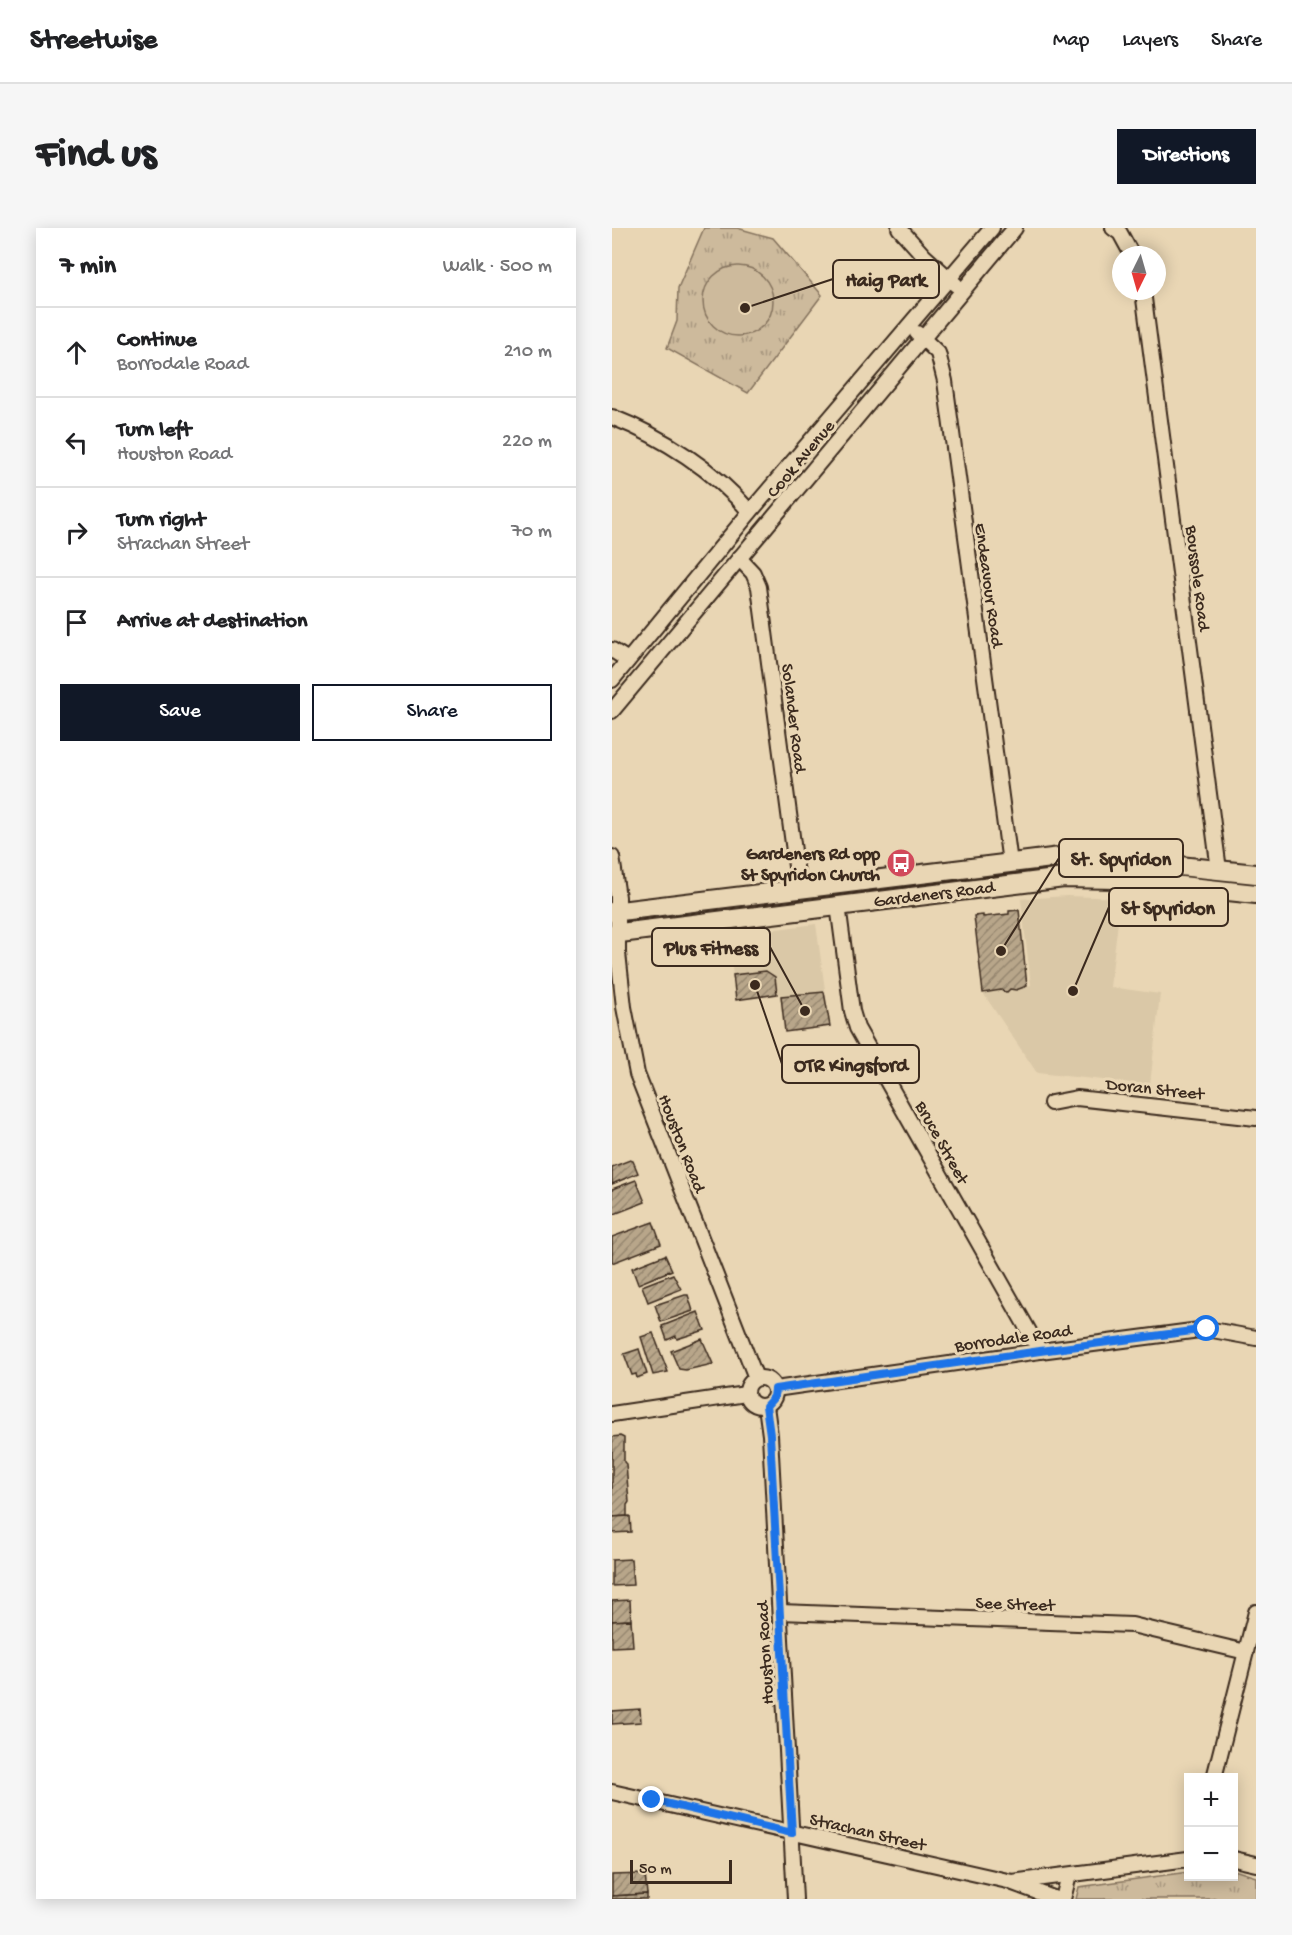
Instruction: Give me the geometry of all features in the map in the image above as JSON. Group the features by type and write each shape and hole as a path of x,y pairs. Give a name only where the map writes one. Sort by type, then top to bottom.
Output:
{"main road":[{"name":"Gardeners Road","path":"615,912 1010,862 1084,856 1256,874"},
{"name":"Gardeners Road","path":"615,933 1064,878 1116,879 1256,894"}],"street":[{"path":"899,228 924,256 961,291"},
{"name":"Cook Avenue","path":"612,680 750,512 992,228"},
{"name":"Cook Avenue","path":"612,711 1015,228"},
{"path":"1113,228 1120,233 1127,246"},
{"name":"Boussole Road","path":"1144,300 1219,870"},
{"name":"Endeavour Road","path":"909,325 938,353 945,381 1010,862"},
{"path":"612,417 662,440 727,488 750,512"},
{"name":"Solander Road","path":"739,558 753,573 759,587 799,889"},
{"path":"612,650 628,660"},
{"name":"Houston Road","path":"612,857 616,878 615,933 624,1007 637,1074 756,1378"},
{"name":"Bruce Street","path":"838,905 852,1011 857,1028 1040,1351"},
{"name":"Doran Street","path":"1051,1103 1077,1098 1256,1118"},
{"name":"Borrodale Road","path":"775,1389 1207,1329 1256,1338"},
{"path":"756,1378 769,1380 775,1389 774,1397 766,1406 752,1403 747,1394 749,1384 756,1378"},
{"path":"612,1414 747,1394"},
{"name":"Houston Road","path":"766,1406 770,1435 795,1899"},
{"name":"See Street","path":"780,1612 1132,1625 1246,1652"},
{"path":"1215,1773 1256,1612"},
{"name":"Strachan Street","path":"612,1792 1011,1882 1056,1899"},
{"name":"Strachan Street","path":"1011,1882 1184,1860"},
{"path":"1238,1860 1256,1864"},
{"path":"1063,1899 1069,1875"}],"shaded area":[{"path":"1067,896 1121,898 1110,987 1160,994 1150,1085 1037,1073 983,993 1001,990 1006,993 1010,989 1015,990 1031,985 1021,899"},
{"path":"816,924 830,1026 785,1032 780,993 736,1000 728,935"}],"green space":[{"path":"704,228 737,228 773,238 822,295 748,393 667,348 677,321 678,288"},
{"path":"738,266 751,269 763,276 770,288 773,301 770,314 763,326 751,333 738,336 725,333 713,326 706,314 703,301 706,288 713,276 725,269"},
{"path":"1238,1871 1256,1877 1256,1899 1076,1899 1079,1887 1184,1873 1184,1881 1238,1881"}],"building":[{"path":"1019,910 1027,986 1016,990 1010,989 1006,993 1001,990 983,993 974,916 1009,914 1009,911"},
{"path":"766,971 775,977 777,994 736,1000 733,975"},
{"path":"824,992 830,1026 785,1032 781,996"},
{"path":"633,1161 638,1173 612,1184 612,1167"},
{"path":"636,1180 645,1202 612,1215 612,1189"},
{"path":"653,1222 661,1244 612,1263 612,1237"},
{"path":"665,1255 672,1270 638,1284 632,1268"},
{"path":"673,1274 681,1289 648,1302 642,1286"},
{"path":"688,1295 693,1311 661,1322 655,1305"},
{"path":"698,1312 705,1330 667,1340 662,1326"},
{"path":"653,1333 668,1372 653,1375 641,1337"},
{"path":"702,1339 713,1364 686,1370 679,1369 671,1351"},
{"path":"639,1349 647,1374 637,1378 636,1374 632,1375 624,1354"},
{"path":"612,1437 624,1438 624,1462 629,1502 627,1516 612,1517"},
{"path":"630,1516 631,1532 612,1533 612,1517"},
{"path":"631,1559 633,1585 612,1586 612,1560"},
{"path":"630,1600 631,1620 612,1621 612,1601"},
{"path":"631,1620 633,1646 612,1647 612,1621"},
{"path":"640,1709 641,1722 612,1724 612,1711"},
{"path":"645,1874 647,1894 612,1896 612,1875"},
{"path":"647,1894 647,1899 612,1899 612,1896"}],"place":[{"name":"Haig Park","path":"745,308"},
{"name":"Gardeners Rd opp St Spyridon Church","path":"901,863"},
{"name":"St. Spyridon","path":"1001,951"},
{"name":"OTR Kingsford","path":"755,985"},
{"name":"St Spyridon","path":"1073,991"},
{"name":"Plus Fitness","path":"805,1011"}],"route":[{"path":"652,1800 792,1833 770,1435 766,1406 772,1402 775,1389 1207,1329"}]}
